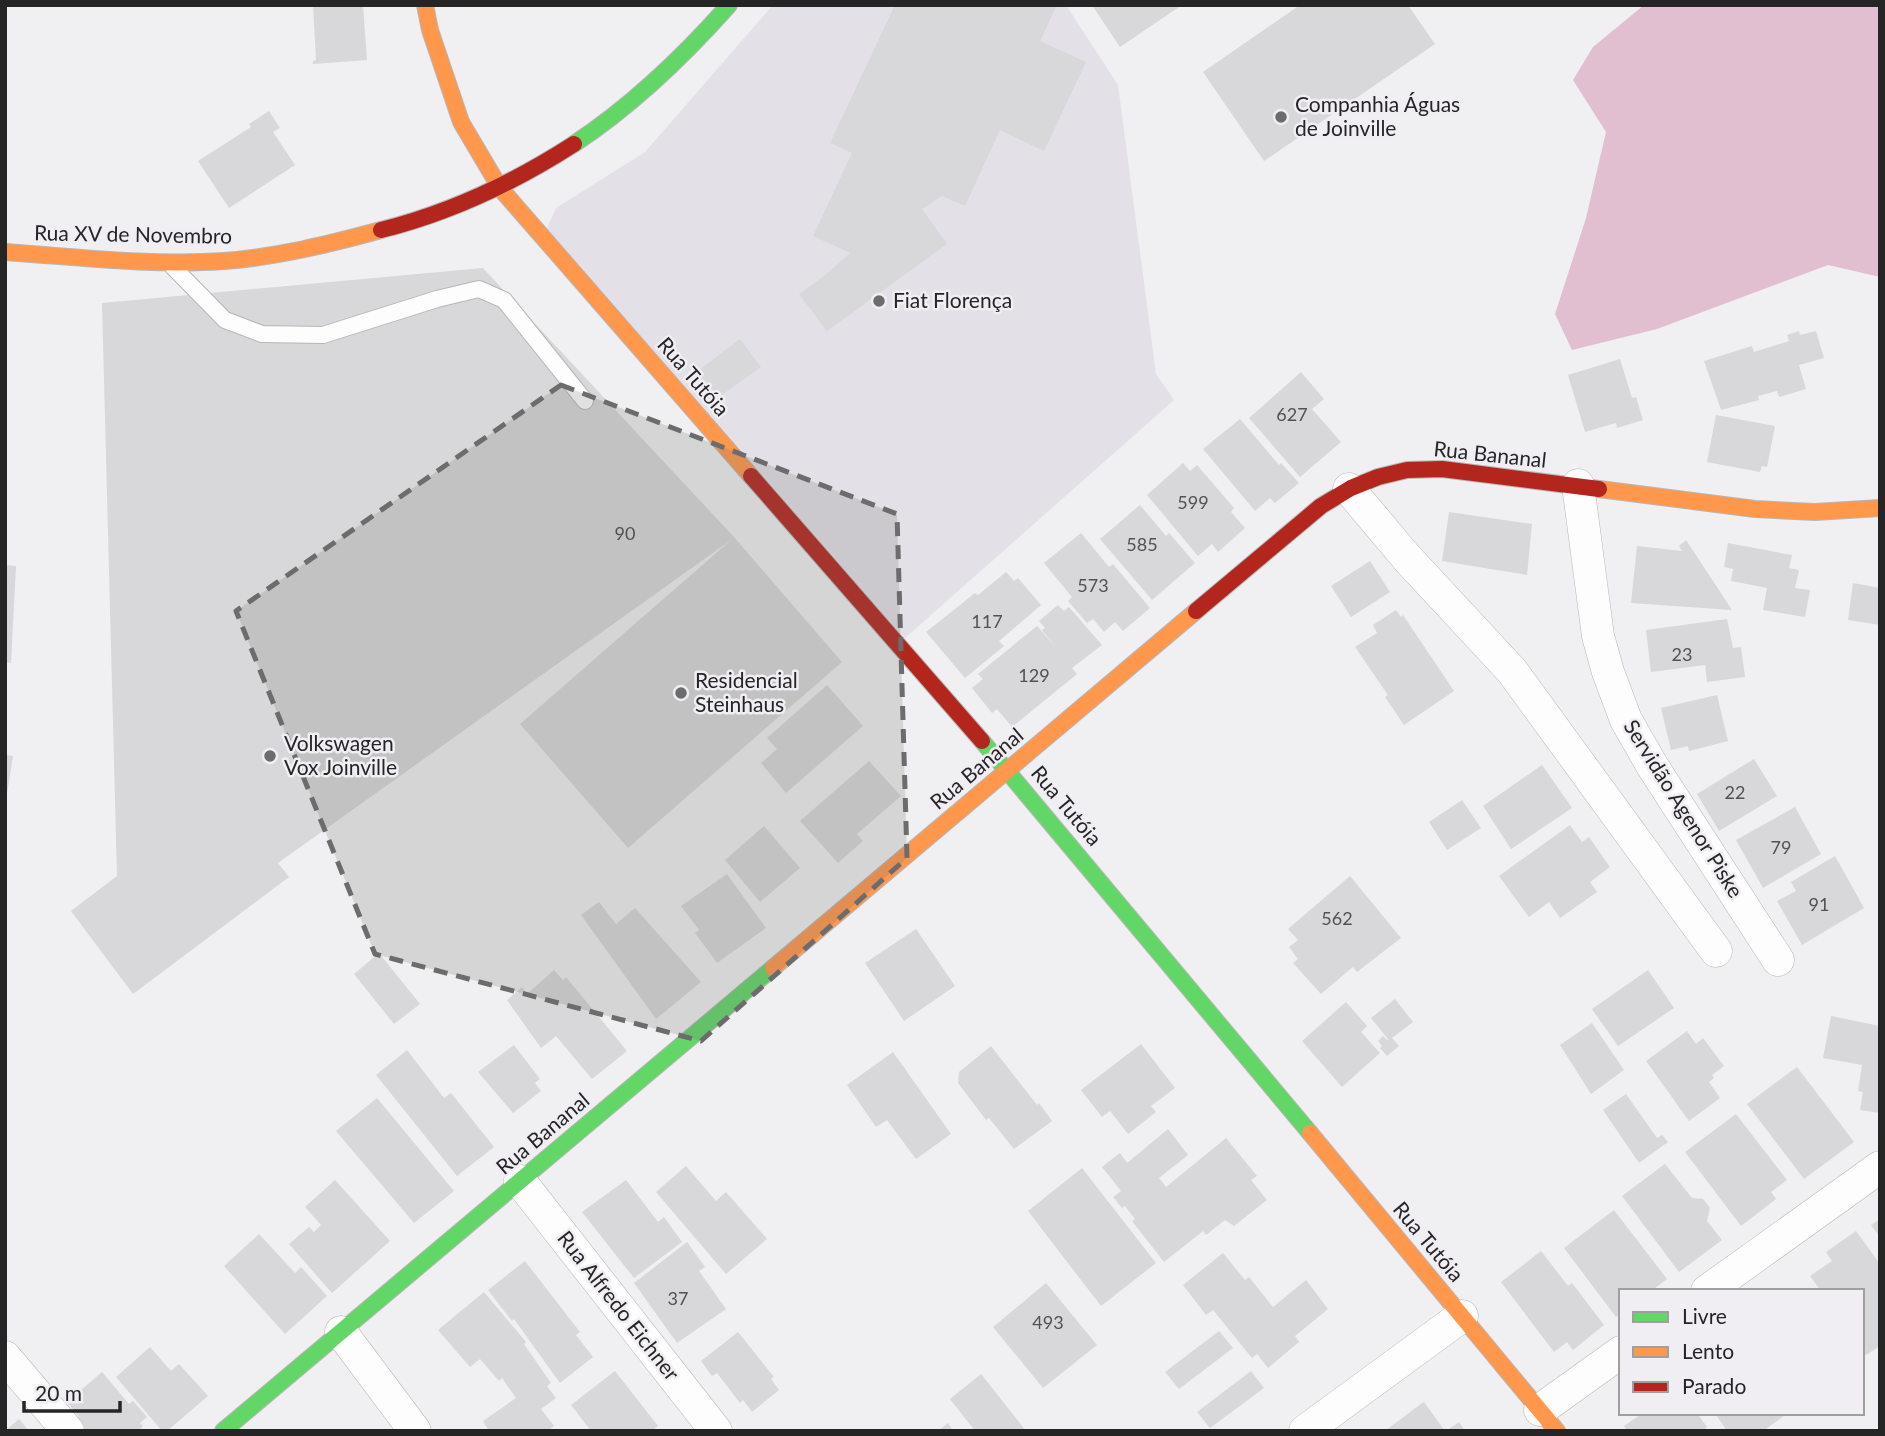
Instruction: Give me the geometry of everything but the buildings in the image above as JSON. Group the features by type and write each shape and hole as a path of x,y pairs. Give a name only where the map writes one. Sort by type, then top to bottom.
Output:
{"street":[{"name":"Rua Tutóia","path":"425,5 430,30 461,122 500,188 1009,770 1548,1420"},
{"name":"Rua XV de Novembro","path":"5,252 221,261 296,251 433,216 500,188 594,133 685,54 729,5"},
{"name":"Rua Bananal","path":"223,1431 1321,506 1349,489 1379,474 1412,468 1442,469 1755,509 1815,512 1880,508"},
{"name":"Servidão Agenor Piske","path":"1578,485 1598,636 1626,720 1653,767 1777,960"},
{"path":"1349,489 1512,671 1716,951"},
{"path":"1710,1289 1880,1167"},
{"name":"Rua Alfredo Eichner","path":"520,1181 716,1431"},
{"path":"1305,1431 1462,1316"},
{"path":"341,1332 415,1431"},
{"path":"1548,1420 1619,1354"},
{"path":"5,1357 68,1431"}],"lane":[{"path":"167,260 225,320 262,334 323,335 437,299 479,289 504,300 585,401"}],"highlighted area":[{"path":"561,385 897,514 907,858 701,1041 375,954 236,611"}],"shaded area":[{"name":"Fiat Florença","path":"773,5 1066,5 1118,85 1156,374 1174,400 905,638 547,228 556,208 645,152"},
{"path":"1644,5 1880,5 1880,277 1828,265 1657,329 1572,350 1555,314 1586,218 1606,132 1573,80 1593,47"}],"traffic: fast":[{"path":"574,144 656,80 729,5"},
{"path":"982,741 1310,1133"},
{"path":"223,1431 773,968"}],"traffic: slow":[{"path":"425,5 430,30 461,122 500,188"},
{"path":"500,188 751,476"},
{"path":"5,252 142,262 224,261 303,249 381,230"},
{"path":"1599,489 1755,509 1815,512 1880,508"},
{"path":"773,968 1196,611"},
{"path":"1310,1133 1557,1431"}],"traffic: jam":[{"path":"381,230 432,215 481,195 574,144"},
{"path":"1196,611 1321,506 1351,488 1378,477 1407,470 1442,469 1599,489"},
{"path":"751,476 982,741"}],"place":[{"name":"Companhia Águas de Joinville","path":"1281,117"},
{"name":"Fiat Florença","path":"879,301"},
{"name":"Residencial Steinhaus","path":"681,693"},
{"name":"Volkswagen Vox Joinville","path":"270,756"}]}
